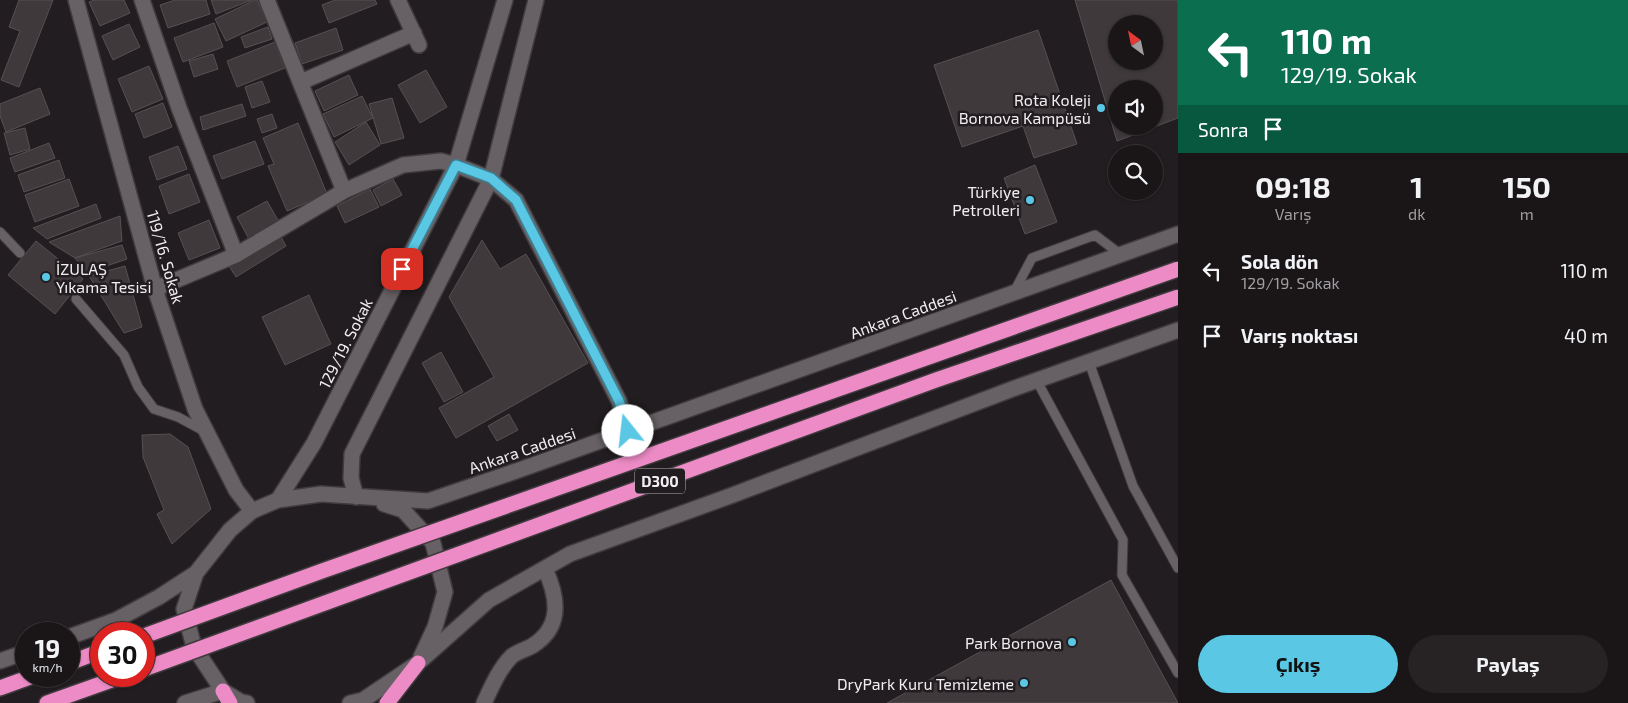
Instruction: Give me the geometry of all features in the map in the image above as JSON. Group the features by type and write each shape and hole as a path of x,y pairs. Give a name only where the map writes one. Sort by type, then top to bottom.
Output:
{"highway":[{"name":"D300","path":"155,632 322,571 1178,269"},
{"name":"D300","path":"155,665 936,380 1178,297"},
{"path":"386,703 418,663"},
{"path":"0,688 15,682"},
{"path":"47,703 92,687"}],"main road":[{"name":"119/16. Sokak","path":"76,0 156,289 195,409 236,490 252,511"},
{"path":"142,0 179,108 236,255"},
{"path":"267,0 344,191"},
{"path":"301,82 417,39 398,0"},
{"name":"129/19. Sokak","path":"278,500 314,443 456,165 505,0"},
{"path":"418,663 435,628 445,592 433,544 403,510 360,497 351,478 352,454 491,178 536,0"},
{"path":"156,289 236,255 344,191 403,165 441,161 456,165 491,178 516,200 619,401 628,431"},
{"name":"Ankara Caddesi","path":"80,633 116,620 159,597 196,573 230,530 252,511 278,500 321,494 428,501 1178,234"},
{"path":"350,703 363,700 418,663 489,600 570,554 1016,388 1178,330"},
{"path":"484,703 494,681 512,656 533,645 549,630 557,606 553,586 545,568"},
{"path":"196,573 184,609 194,647 226,697"},
{"path":"0,661 15,656"},
{"path":"185,703 226,697 247,703"}],"lane":[{"path":"0,232 20,253"},
{"path":"1013,293 1032,258 1095,235 1120,254"},
{"path":"76,299 124,355 138,387 154,409 178,416 207,433"},
{"path":"1089,362 1132,486 1178,568"},
{"path":"1016,388 1038,383 1123,540 1122,575 1178,674"}],"building":[{"path":"19,0 53,0 19,87 1,80 20,31 9,27"},
{"path":"94,0 124,0 130,13 100,26 89,2"},
{"path":"175,0 206,0 210,14 168,28 160,5"},
{"path":"211,0 252,0 216,14"},
{"path":"257,0 267,22 226,41 215,19"},
{"path":"335,0 375,0 377,4 329,23 322,5"},
{"path":"1075,0 1178,0 1178,118 1163,124 1163,80 1108,80 1108,111"},
{"path":"214,23 223,47 183,62 174,38"},
{"path":"129,24 140,47 113,60 102,36"},
{"path":"268,27 272,39 245,48 241,37"},
{"path":"336,28 343,50 302,64 295,43"},
{"path":"1038,30 1077,144 1034,158 1023,126 962,147 934,65"},
{"path":"275,42 285,68 237,87 227,61"},
{"path":"213,54 218,69 194,77 189,61"},
{"path":"149,66 163,99 132,112 118,79"},
{"path":"426,70 447,107 420,123 398,85"},
{"path":"349,75 358,95 324,111 315,91"},
{"path":"262,81 270,102 252,108 245,87"},
{"path":"40,88 50,114 6,132 0,116 0,104"},
{"path":"362,96 373,118 334,137 323,114"},
{"path":"392,98 404,138 381,144 369,104"},
{"path":"163,103 172,127 144,138 135,114"},
{"path":"242,104 246,116 203,130 200,117"},
{"path":"272,114 277,128 262,133 257,119"},
{"path":"366,122 380,145 349,165 335,142"},
{"path":"298,123 327,194 287,211 268,166 274,164 263,138"},
{"path":"25,128 30,149 10,155 4,133"},
{"path":"1115,135 1133,135 1117,141"},
{"path":"255,141 264,164 222,179 213,156"},
{"path":"49,143 55,158 15,172 10,158"},
{"path":"178,146 187,169 157,180 149,157"},
{"path":"59,160 65,178 24,192 18,175"},
{"path":"1035,165 1057,222 1025,234 1004,178"},
{"path":"189,174 200,202 169,214 159,186"},
{"path":"69,179 79,206 35,222 25,195"},
{"path":"393,179 402,195 381,206 373,190"},
{"path":"370,189 379,207 345,223 337,206"},
{"path":"267,201 279,222 249,239 237,217"},
{"path":"96,204 101,218 47,239 33,228"},
{"path":"120,216 122,241 75,258 49,242"},
{"path":"209,220 220,248 189,260 178,233"},
{"path":"280,235 286,246 236,277 229,266"},
{"path":"482,240 500,269 526,254 588,363 456,438 439,408 494,377 449,297"},
{"name":"İZULAŞ Yıkama Tesisi","path":"36,241 83,279 55,314 8,275"},
{"path":"122,245 127,259 86,273 75,258"},
{"path":"125,266 142,327 124,333 89,276"},
{"path":"309,295 331,344 285,365 262,317"},
{"path":"441,352 463,392 444,402 422,363"},
{"path":"509,414 518,430 497,441 488,426"},
{"path":"170,434 188,447 211,509 172,544 157,514 164,510 143,457 142,435"},
{"name":"Park Bornova","path":"1111,580 1178,703 887,703"}],"place":[{"name":"Rota Koleji Bornova Kampüsü","path":"1101,108"},
{"name":"Türkiye Petrolleri","path":"1030,200"},
{"name":"İZULAŞ Yıkama Tesisi","path":"46,277"},
{"name":"Park Bornova","path":"1072,642"},
{"name":"DryPark Kuru Temizleme","path":"1024,683"}],"route":[{"path":"402,269 456,165 491,178 516,200 619,401 628,431"}]}
